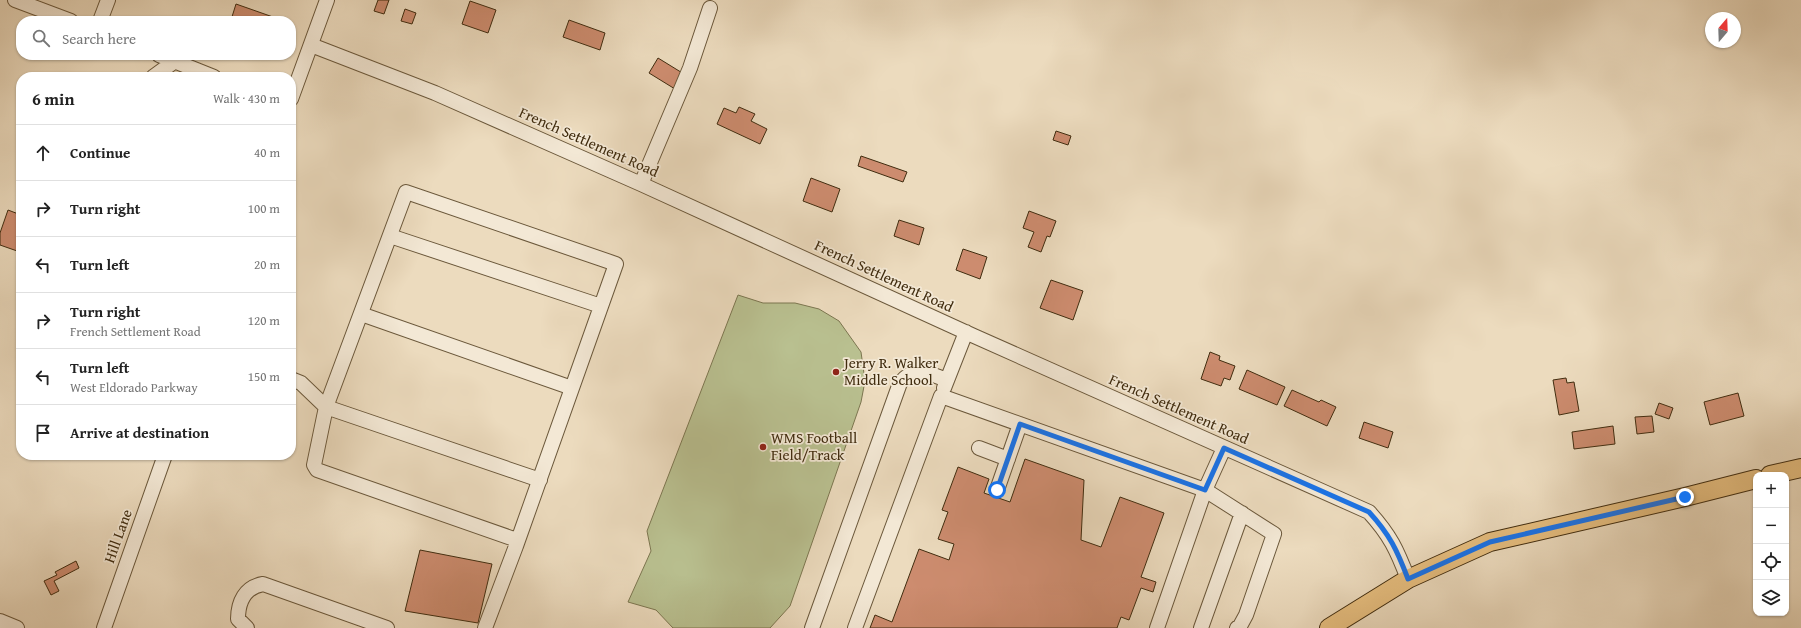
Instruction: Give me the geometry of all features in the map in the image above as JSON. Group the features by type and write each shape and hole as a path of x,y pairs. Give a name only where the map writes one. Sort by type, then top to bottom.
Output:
{"main road":[{"path":"1783,472 1801,468"},
{"path":"1329,628 1408,579 1490,542 1753,480"}],"street":[{"path":"15,0 58,16"},
{"path":"102,16 108,0"},
{"path":"296,86 326,0"},
{"path":"641,184 690,68 710,8"},
{"name":"French Settlement Road","path":"311,45 435,93 641,184 966,332 1369,512 1383,527 1395,546 1408,579"},
{"path":"160,72 175,61 202,72"},
{"path":"485,628 516,546 540,480 616,264 406,192 326,407 314,466 317,470 514,539 516,546"},
{"path":"390,236 601,306"},
{"path":"360,314 572,388"},
{"path":"855,628 966,332"},
{"path":"812,628 900,383 908,374 919,370 947,380"},
{"path":"296,381 301,383 326,407 540,480"},
{"path":"941,396 1205,490 1274,534 1246,615 1240,626 1237,628"},
{"path":"997,490 1020,424"},
{"path":"980,448 1008,459"},
{"path":"1157,628 1205,490 1224,448"},
{"name":"Hill Lane","path":"104,628 163,460"},
{"path":"1201,628 1242,513"},
{"path":"246,628 238,619 238,609 245,594 251,588 263,584 387,628"},
{"path":"0,621 17,628"}],"green space":[{"name":"WMS Football Field/Track","path":"738,295 763,303 795,303 819,309 839,321 861,352 865,381 861,402 790,606 770,628 673,628 656,610 628,602 651,551 647,531"}],"building":[{"path":"378,0 389,0 384,14 374,11"},
{"path":"470,1 496,10 488,33 462,24"},
{"path":"236,4 270,16 232,16"},
{"path":"405,9 416,13 412,24 401,21"},
{"path":"569,20 605,33 600,50 563,37"},
{"path":"658,58 684,74 675,89 649,73"},
{"path":"739,107 755,114 751,121 767,129 760,144 717,124 724,108 736,113"},
{"path":"1056,131 1071,136 1068,145 1053,140"},
{"path":"861,156 907,172 903,182 858,166"},
{"path":"811,178 840,189 832,212 803,201"},
{"path":"8,210 16,213 16,251 0,245 0,233"},
{"path":"1029,211 1056,221 1050,237 1047,236 1041,252 1028,247 1034,232 1023,228"},
{"path":"899,220 924,228 919,245 894,236"},
{"path":"963,249 987,257 980,279 956,270"},
{"path":"1051,280 1083,291 1073,320 1040,308"},
{"path":"1210,352 1220,356 1219,360 1235,366 1230,380 1224,378 1221,386 1201,379"},
{"path":"1247,370 1285,387 1277,405 1239,389"},
{"path":"1566,378 1567,383 1574,382 1579,411 1559,415 1553,380"},
{"path":"1292,390 1319,402 1321,400 1336,407 1327,426 1284,406"},
{"path":"1738,393 1744,416 1710,425 1704,402"},
{"path":"1659,403 1673,408 1669,419 1655,414"},
{"path":"1652,416 1654,432 1637,434 1635,417"},
{"path":"1364,422 1393,432 1388,448 1359,438"},
{"path":"1613,426 1615,444 1574,449 1572,432"},
{"path":"1025,459 1084,480 1081,540 1101,547 1120,497 1164,513 1141,577 1156,582 1153,592 1141,588 1129,620 1121,617 1117,628 870,628 875,615 892,622 919,549 949,560 954,544 938,539 948,512 942,510 958,467 989,479 984,493 1010,502"},
{"path":"420,550 492,564 478,623 405,611"},
{"path":"76,561 79,568 54,581 59,591 51,595 44,581 57,575 55,572"}],"place":[{"name":"Jerry R. Walker Middle School","path":"836,372"},
{"name":"WMS Football Field/Track","path":"763,447"}],"route":[{"path":"997,490 1020,424 1205,490 1224,448 1369,512 1383,527 1395,546 1408,579 1490,542 1685,497"}]}
